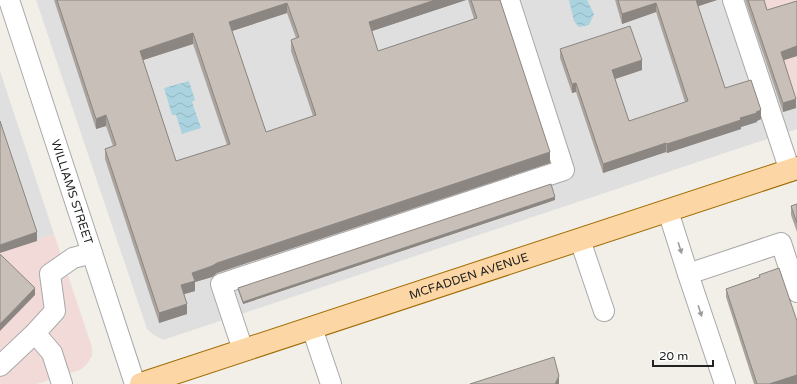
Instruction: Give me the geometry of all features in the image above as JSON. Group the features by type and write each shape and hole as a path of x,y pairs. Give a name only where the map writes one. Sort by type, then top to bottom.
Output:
{"main road":[{"name":"MCFADDEN AVENUE","path":"141,384 793,170"}],"street":[{"name":"WILLIAMS STREET","path":"8,0 135,384"},
{"path":"243,350 221,284 564,170 509,0"},
{"path":"733,0 793,170"},
{"path":"668,211 725,384"},
{"path":"580,240 604,311"},
{"path":"688,274 781,243 797,292"},
{"path":"0,366 35,333 55,311 50,274 73,258 92,253"},
{"path":"312,328 331,384"},
{"path":"35,333 52,353 62,384"}],"shaded area":[{"path":"36,0 763,0 797,105 797,129 163,340 147,329"},
{"path":"763,0 797,0 797,105"},
{"path":"0,71 54,234 0,252"},
{"path":"54,234 92,347 92,356 87,364 80,370 37,384 0,384 0,252"}],"water":[{"path":"569,0 587,0 594,14 589,25 579,27 574,21"},
{"path":"189,81 195,100 192,102 201,128 182,134 176,115 172,115 164,88"}],"building":[{"path":"57,0 435,0 369,22 378,51 477,18 471,0 500,0 550,152 217,263 192,273 195,281 181,285 187,304 159,313 105,149 116,145 106,115 96,119","holes":["287,3 299,37 291,40 316,115 266,132 229,22","193,33 230,144 176,161 140,51"]},
{"path":"618,0 696,0 725,88 751,80 761,110 756,112 757,113 740,118 741,120 603,164 576,83 572,84 560,49 630,26 642,60 612,70 629,121 688,101 656,3 622,14"},
{"path":"748,0 764,0 767,10 797,1 797,46 781,52 796,99 783,103"},
{"path":"0,121 37,232 0,245"},
{"path":"551,184 555,197 243,302 238,288"},
{"path":"797,204 797,223 791,206"},
{"path":"0,254 35,288 0,324"},
{"path":"779,268 797,321 797,375 769,384 757,384 726,289 760,277 759,275"},
{"path":"554,357 559,376 555,384 470,384"}]}
